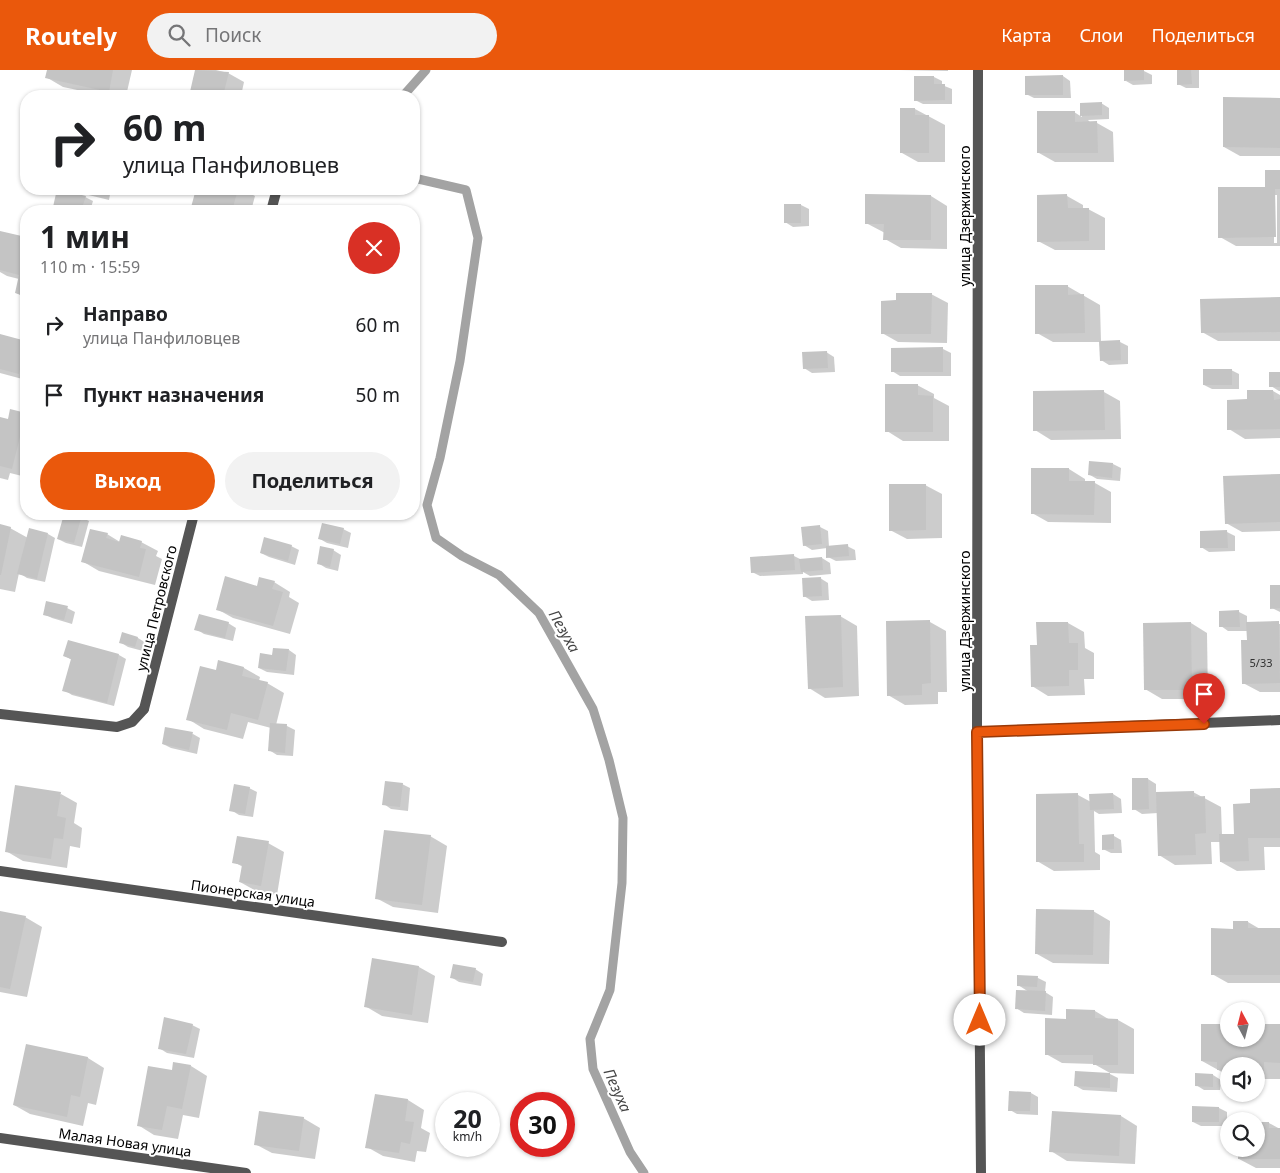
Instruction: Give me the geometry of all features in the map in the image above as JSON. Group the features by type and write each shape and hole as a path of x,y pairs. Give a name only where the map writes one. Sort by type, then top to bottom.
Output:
{"street":[{"name":"улица Дзержинского","path":"978,70 977,732 981,1173"},
{"name":"улица Петровского","path":"0,714 117,727 132,722 144,709 192,520"},
{"path":"977,732 1280,720"},
{"name":"Пионерская улица","path":"0,871 502,942"},
{"name":"Малая Новая улица","path":"0,1138 246,1173"}],"building":[{"path":"47,70 113,70 109,90 100,90 45,78"},
{"path":"195,70 229,72 224,90 190,90"},
{"path":"1124,70 1144,70 1144,80 1124,81"},
{"path":"1177,70 1191,70 1192,84 1177,85"},
{"path":"1063,75 1063,95 1025,95 1025,76"},
{"path":"914,76 934,76 934,84 945,84 945,100 914,101"},
{"path":"1223,97 1280,98 1280,148 1223,147"},
{"path":"1102,102 1102,115 1080,116 1080,103"},
{"path":"900,108 915,108 915,115 929,115 929,153 900,153"},
{"path":"1037,111 1075,111 1075,122 1097,121 1098,153 1037,153"},
{"path":"1265,170 1280,170 1280,189 1275,189 1276,237 1218,238 1218,187 1265,187"},
{"path":"865,194 931,195 931,240 883,240 884,224 865,224"},
{"path":"1067,194 1068,208 1089,208 1089,241 1037,242 1037,195"},
{"path":"56,195 86,196 83,205 53,205"},
{"path":"194,195 236,195 234,205 192,205"},
{"path":"784,204 801,204 801,223 784,223"},
{"path":"0,231 20,236 20,294 15,293 19,275 0,270"},
{"path":"1035,285 1068,285 1068,295 1084,294 1085,333 1035,334"},
{"path":"896,293 932,293 931,334 881,334 881,301 896,300"},
{"path":"1280,297 1280,332 1201,333 1200,299"},
{"path":"0,334 20,339 19,374 0,369"},
{"path":"1120,340 1121,360 1100,361 1099,341"},
{"path":"943,347 943,372 891,372 891,348"},
{"path":"827,351 828,368 803,369 802,352"},
{"path":"1203,369 1232,369 1232,385 1203,385"},
{"path":"1269,372 1280,372 1280,387 1269,387"},
{"path":"885,384 918,384 918,395 933,396 933,432 885,432"},
{"path":"1104,390 1105,430 1033,431 1033,391"},
{"path":"1247,390 1273,390 1274,400 1280,399 1280,429 1227,430 1227,400 1247,399"},
{"path":"10,409 20,412 20,437 12,469 0,466 0,417 8,419"},
{"path":"1089,461 1113,463 1112,478 1088,475"},
{"path":"1031,468 1069,468 1069,481 1095,481 1094,515 1031,514"},
{"path":"1280,474 1280,522 1225,524 1223,476"},
{"path":"889,484 926,484 926,530 889,531"},
{"path":"62,520 81,520 74,543 57,539"},
{"path":"322,523 344,528 340,544 318,539"},
{"path":"0,524 11,527 1,575 0,575"},
{"path":"820,525 822,544 803,546 801,527"},
{"path":"29,528 48,533 37,579 17,574"},
{"path":"90,529 108,533 106,538 119,542 121,535 142,541 140,548 146,549 139,577 81,562"},
{"path":"1227,530 1228,548 1200,548 1200,531"},
{"path":"264,537 292,545 288,561 260,553"},
{"path":"848,544 849,556 826,558 826,546"},
{"path":"320,546 334,549 330,567 317,564"},
{"path":"794,554 795,570 751,573 750,557"},
{"path":"822,557 823,570 801,572 799,559"},
{"path":"225,576 257,586 259,577 275,581 272,589 283,592 273,626 216,610"},
{"path":"821,577 822,596 803,597 802,578"},
{"path":"1270,585 1280,585 1280,608 1270,609"},
{"path":"46,601 68,606 64,620 43,615"},
{"path":"1239,610 1240,627 1219,627 1219,611"},
{"path":"199,614 229,622 225,638 194,630"},
{"path":"841,615 843,687 808,689 805,616"},
{"path":"930,620 931,683 922,684 922,695 887,696 886,621"},
{"path":"1279,621 1280,683 1242,684 1241,640 1247,640 1246,622"},
{"path":"1036,622 1068,622 1069,643 1078,643 1078,670 1069,670 1069,686 1031,687 1030,645 1037,645"},
{"path":"1191,622 1192,690 1144,690 1143,623"},
{"path":"122,632 138,637 135,647 119,643"},
{"path":"68,640 119,654 107,703 62,691 71,659 63,656"},
{"path":"273,648 289,649 286,671 258,668 260,653 272,655"},
{"path":"218,660 244,667 242,676 268,682 258,720 231,713 227,730 186,720 200,666 216,670"},
{"path":"270,723 287,724 285,753 268,751"},
{"path":"165,727 193,732 189,750 162,744"},
{"path":"1132,778 1148,778 1149,809 1132,810"},
{"path":"385,781 403,783 400,807 382,805"},
{"path":"234,784 250,787 245,814 229,811"},
{"path":"15,785 61,792 57,816 66,818 63,839 54,838 51,859 5,852"},
{"path":"1280,788 1280,838 1248,838 1249,861 1220,862 1219,834 1234,834 1233,804 1250,803 1250,789"},
{"path":"1194,791 1194,797 1205,796 1206,833 1195,834 1196,855 1158,856 1156,792"},
{"path":"1078,793 1079,844 1084,844 1084,862 1036,862 1036,794"},
{"path":"1113,793 1114,809 1090,810 1089,794"},
{"path":"384,830 431,835 422,905 375,899"},
{"path":"1114,834 1114,849 1102,850 1102,835"},
{"path":"237,836 269,841 261,886 239,882 242,865 232,863"},
{"path":"1036,909 1094,910 1093,955 1035,954"},
{"path":"0,911 26,916 10,989 0,987"},
{"path":"1233,921 1248,921 1248,928 1280,928 1280,975 1211,975 1211,928 1233,929"},
{"path":"372,958 419,966 412,1015 364,1007"},
{"path":"453,964 476,968 473,982 450,978"},
{"path":"1017,975 1038,976 1037,987 1017,986"},
{"path":"1016,990 1046,991 1045,1011 1015,1009"},
{"path":"1066,1009 1095,1010 1095,1018 1118,1019 1118,1065 1093,1065 1093,1055 1045,1055 1045,1018 1066,1019"},
{"path":"164,1017 193,1024 186,1054 158,1049"},
{"path":"1201,1024 1220,1024 1220,1048 1265,1048 1265,1024 1280,1024 1280,1063 1265,1062 1265,1057 1220,1057 1220,1070 1217,1070 1217,1062 1201,1061"},
{"path":"26,1044 88,1057 80,1097 71,1095 67,1117 13,1105"},
{"path":"173,1062 191,1065 182,1109 167,1106 162,1130 137,1126 148,1066 172,1070"},
{"path":"1075,1071 1110,1073 1110,1088 1074,1086"},
{"path":"1195,1073 1213,1074 1213,1087 1195,1086"},
{"path":"1009,1091 1031,1092 1030,1111 1008,1111"},
{"path":"375,1094 408,1099 405,1121 414,1122 410,1144 401,1142 399,1153 365,1148"},
{"path":"1192,1106 1219,1107 1219,1122 1192,1122"},
{"path":"259,1111 304,1117 299,1151 254,1145"},
{"path":"1052,1111 1121,1115 1119,1156 1049,1152"},
{"path":"1265,1122 1269,1122 1269,1128 1280,1128 1280,1159 1238,1159 1238,1157 1265,1157"}],"waterway":[{"name":"Пезуха","path":"408,90 426,70"},
{"name":"Пезуха","path":"420,179 466,190 478,238 460,361 440,458 427,505 436,538 462,556 499,575 539,613 593,709 609,760 623,818 622,883 610,990 590,1039 593,1069 630,1152 644,1173"}],"route":[{"path":"980,1020 977,732 1204,724"}]}
